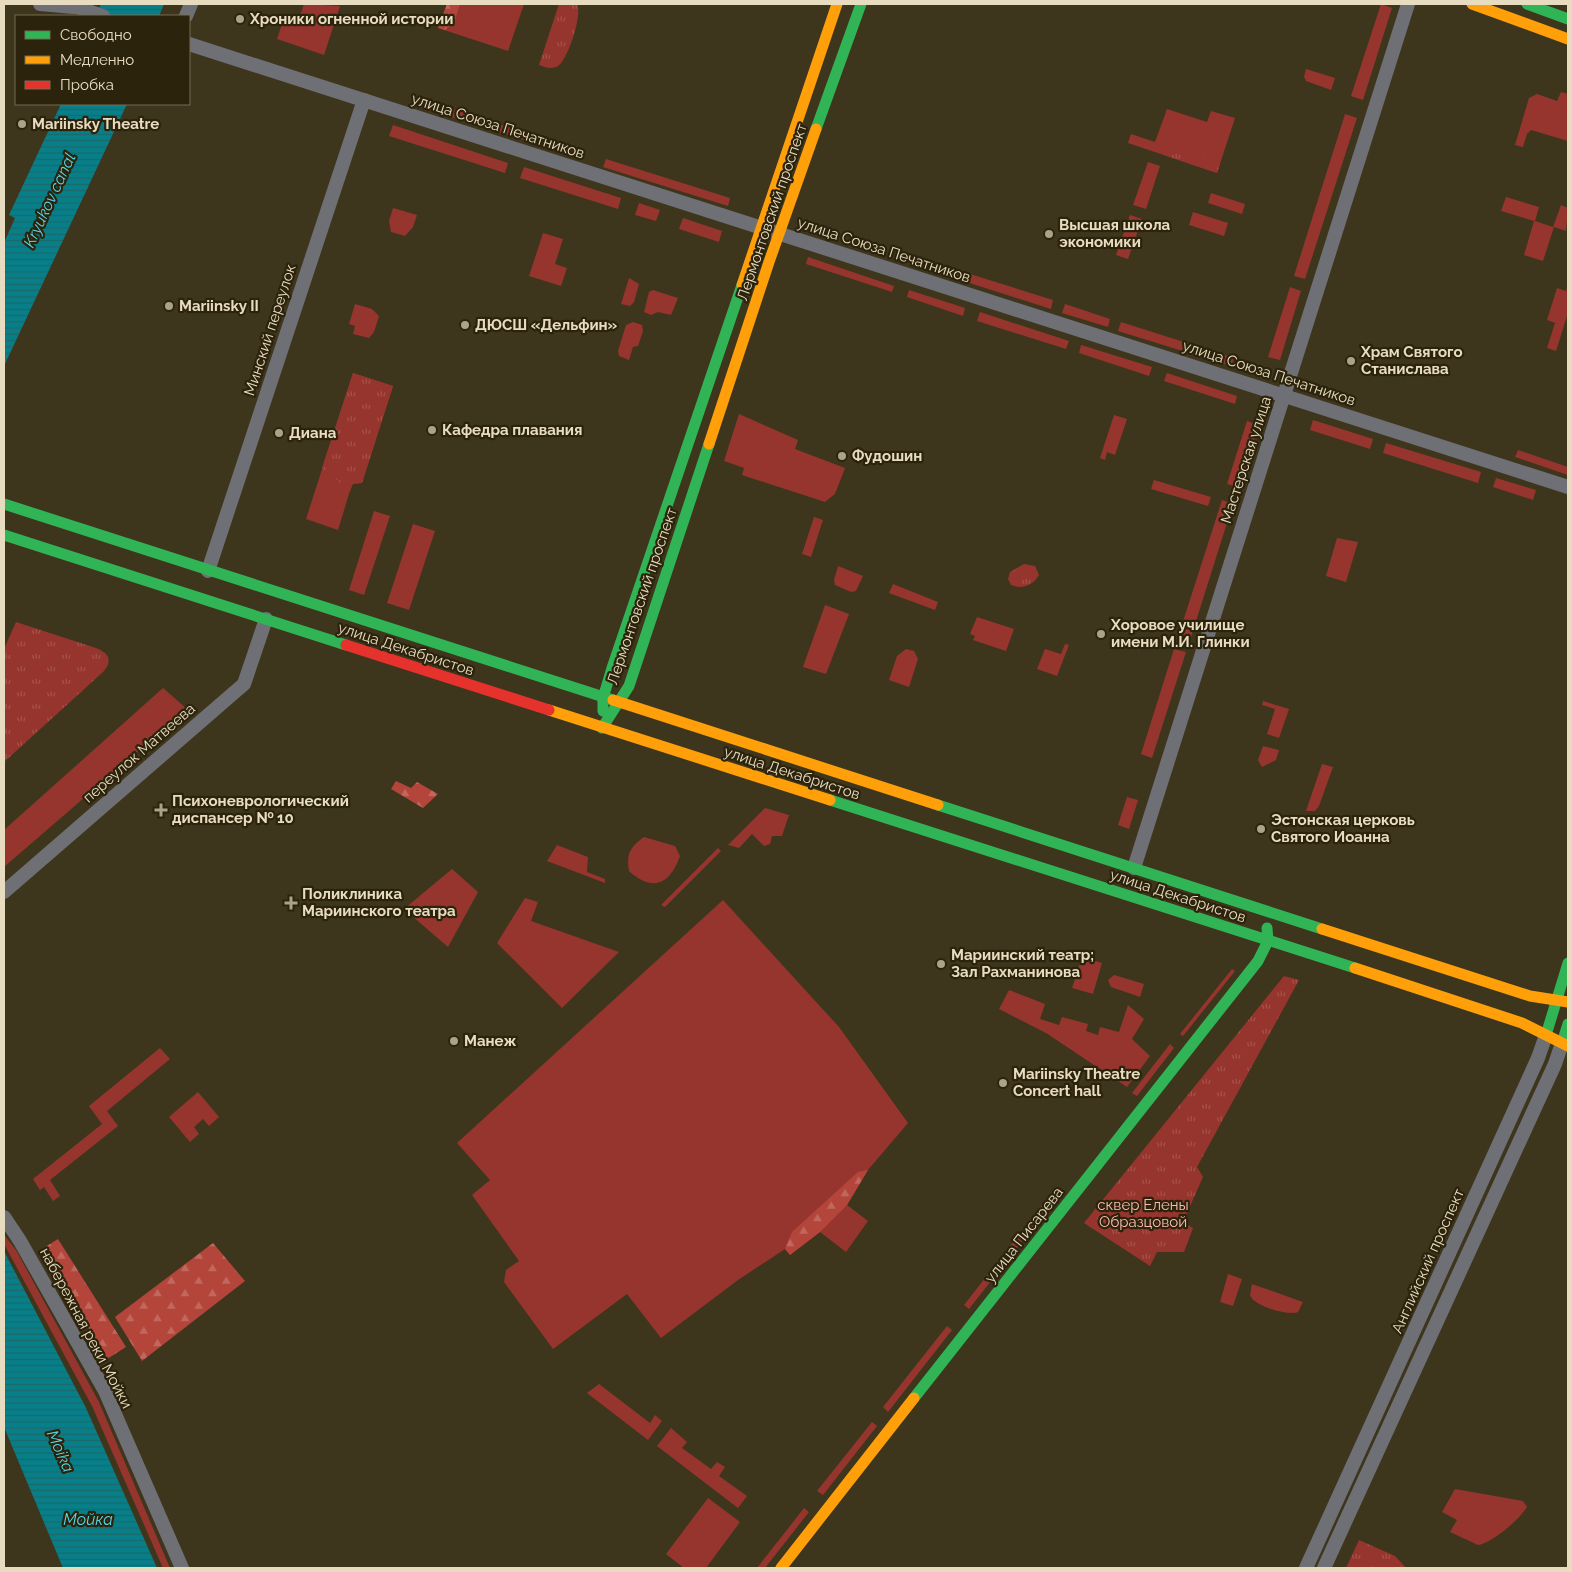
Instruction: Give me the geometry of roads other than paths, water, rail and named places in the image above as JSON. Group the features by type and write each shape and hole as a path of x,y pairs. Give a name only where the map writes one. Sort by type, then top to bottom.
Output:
{"main road":[{"name":"Лермонтовский проспект","path":"602,728 604,698 837,4"},
{"name":"Лермонтовский проспект","path":"602,728 620,703 629,686 780,233 861,4"},
{"path":"1472,4 1568,38"},
{"path":"1527,4 1568,19"},
{"name":"улица Декабристов","path":"4,504 1530,996 1562,1001"},
{"name":"улица Декабристов","path":"4,535 1522,1023 1565,1045"},
{"path":"1266,911 1268,941"},
{"name":"улица Писарева","path":"781,1568 1258,962 1268,941"},
{"name":"Английский проспект","path":"1546,1035 1562,1001 1568,963"},
{"path":"1565,1045 1568,1024"}],"street":[{"path":"40,4 72,5 100,15"},
{"name":"Мастерская улица","path":"1134,868 1408,4"},
{"name":"улица Союза Печатников","path":"190,44 1568,487"},
{"name":"Минский переулок","path":"208,570 364,100"},
{"name":"переулок Матвеева","path":"4,892 244,684 266,619"},
{"name":"Английский проспект","path":"1306,1568 1538,1058 1546,1035"},
{"path":"1324,1568 1565,1045"},
{"name":"набережная реки Мойки","path":"4,1217 20,1240 105,1391 182,1568"}],"water":[{"path":"101,4 164,4 159,15 96,15"},
{"name":"Kryukov canal","path":"61,105 127,105 4,366 4,243 15,218 9,215"},
{"name":"Мойка","path":"4,1251 86,1408 157,1568 63,1568 4,1427"}],"place":[{"name":"Хроники огненной истории","path":"240,19"},
{"name":"Mariinsky Theatre","path":"22,124"},
{"name":"Высшая школа экономики","path":"1049,234"},
{"name":"Mariinsky II","path":"169,306"},
{"name":"ДЮСШ «Дельфин»","path":"465,325"},
{"name":"Храм Святого Станислава","path":"1351,361"},
{"name":"Кафедра плавания","path":"432,430"},
{"name":"Диана","path":"279,433"},
{"name":"Фудошин","path":"842,456"},
{"name":"Хоровое училище имени М.И. Глинки","path":"1101,634"},
{"name":"Психоневрологический диспансер № 10","path":"161,810"},
{"name":"Эстонская церковь Святого Иоанна","path":"1261,829"},
{"name":"Поликлиника Мариинского театра","path":"291,903"},
{"name":"Мариинский театр; Зал Рахманинова","path":"941,964"},
{"name":"Манеж","path":"454,1041"},
{"name":"Mariinsky Theatre Concert hall","path":"1003,1083"}],"park label":[{"name":"сквер Елены Образцовой","path":"1143,1214"}],"water label":[{"name":"Moika","path":"61,1451"}]}
